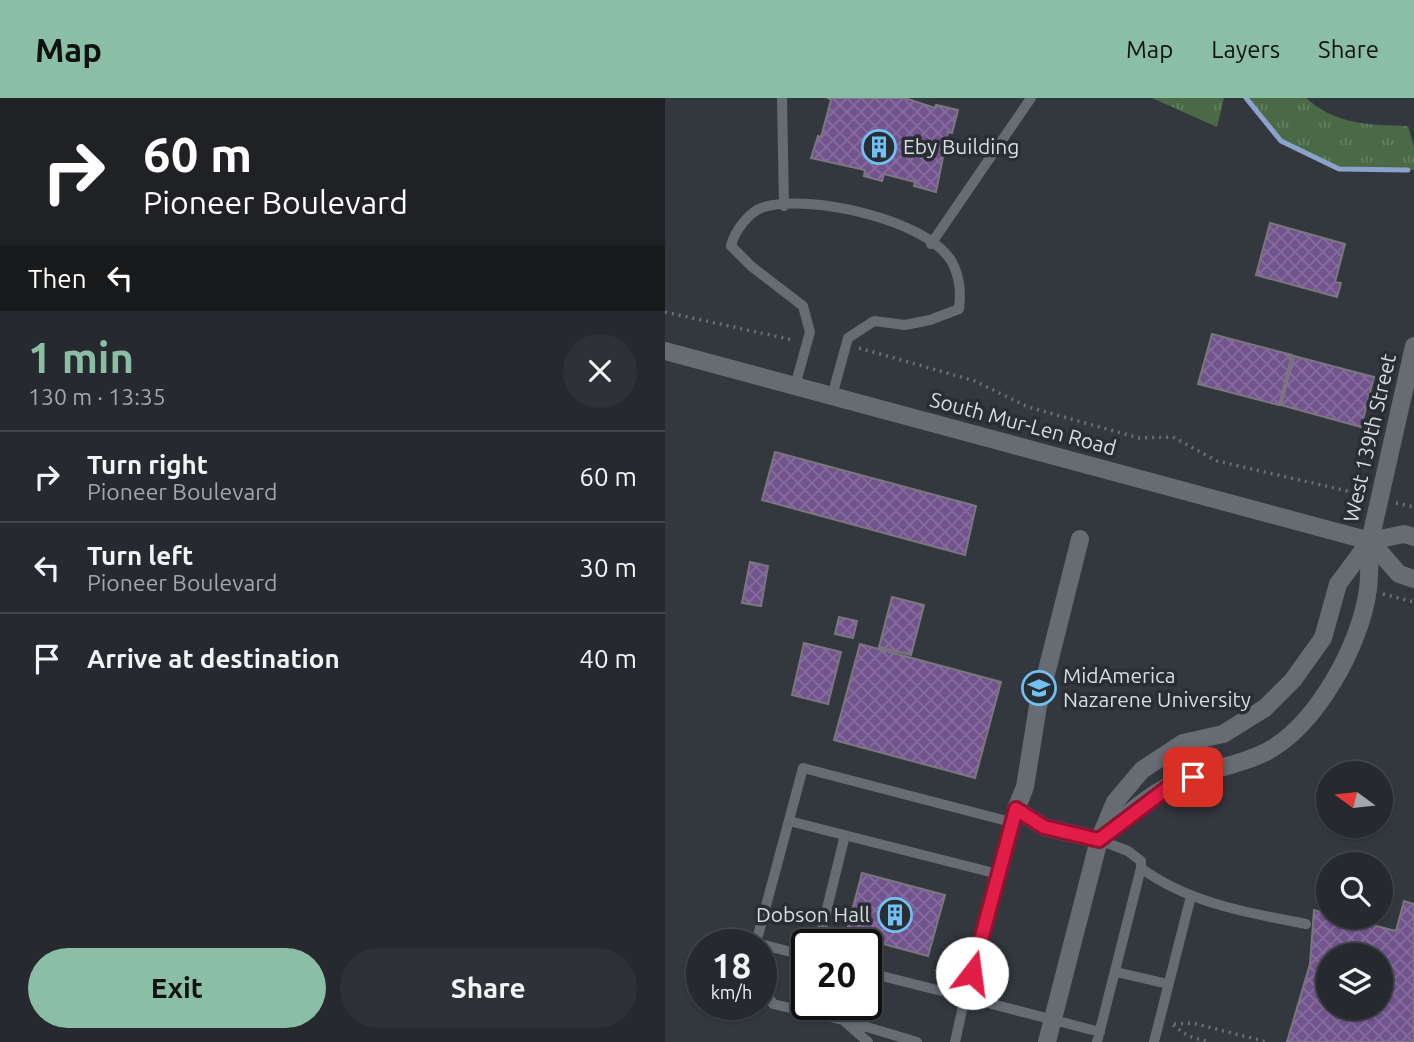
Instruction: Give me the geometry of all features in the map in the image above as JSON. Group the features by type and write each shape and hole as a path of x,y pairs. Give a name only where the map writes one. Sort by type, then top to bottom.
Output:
{"street":[{"name":"West 139th Street","path":"1370,541 1408,401 1414,346"},
{"name":"South Mur-Len Road","path":"665,351 1370,541 1404,534 1414,537"},
{"path":"1080,539 1038,706 1025,787 1014,816 1044,827 1099,840"},
{"path":"1370,541 1398,574 1414,579"},
{"path":"1099,840 1174,783 1232,766 1267,751 1300,727 1327,692 1354,639 1368,590 1370,541"},
{"path":"1047,1042 1099,840 1115,802 1142,770 1183,743 1223,734 1265,708 1293,680 1323,638 1338,584 1370,541"}],"lane":[{"path":"782,98 785,206"},
{"path":"931,244 1031,98"},
{"path":"795,386 810,332 803,306 751,266 731,246 734,232 762,207 812,204 869,213 918,233 951,260 961,286 959,309 930,320 905,325 874,321 848,338 832,396"},
{"path":"760,929 803,768 1014,816 955,1042"},
{"path":"789,821 998,874"},
{"path":"822,929 845,835"},
{"path":"882,976 1053,1019 1098,1037 1141,868 1141,861 1128,851 1099,840"},
{"path":"1141,868 1162,883 1191,895 1240,911 1306,924"},
{"path":"1154,1042 1191,895"},
{"path":"1116,972 1168,984"},
{"path":"843,1020 868,1042"},
{"path":"843,1020 917,1042"}],"path":[{"path":"665,312 793,340 808,340"},
{"path":"846,345 975,382 1028,407 1139,438 1174,437 1217,461 1357,493"},
{"path":"1401,504 1414,508"},
{"path":"1368,590 1414,603"},
{"path":"1209,1042 1188,1037 1171,1024 1193,1023 1267,1042"}],"green space":[{"path":"1152,98 1224,98 1217,127"},
{"path":"1246,98 1306,98 1329,114 1354,122 1408,126 1414,147 1414,170 1339,169 1281,141"}],"building":[{"name":"Eby Building","path":"828,98 905,98 935,108 936,105 958,110 952,133 948,132 936,192 914,186 915,182 884,174 882,181 864,176 865,170 811,158 818,136 821,137 831,100"},
{"path":"1270,223 1345,244 1335,282 1341,283 1337,297 1256,275"},
{"path":"1212,334 1292,355 1279,405 1198,384"},
{"path":"1294,356 1374,377 1361,427 1281,405"},
{"path":"775,452 976,506 965,555 762,500"},
{"path":"750,562 768,566 761,606 742,603"},
{"path":"892,597 924,605 911,655 879,647"},
{"path":"839,617 857,621 853,638 835,634"},
{"path":"804,643 841,652 828,704 792,695"},
{"path":"860,644 1001,682 975,778 834,740"},
{"name":"Dobson Hall","path":"862,873 945,895 928,956 882,944 882,929 847,929"},
{"path":"1404,901 1414,904 1414,1042 1287,1042 1310,964 1314,910 1316,929 1396,931"}],"waterway":[{"path":"1246,98 1281,141 1339,169 1408,170"}],"place":[{"name":"Eby Building","path":"879,147"},
{"name":"MidAmerica Nazarene University","path":"1039,688"},
{"name":"Dobson Hall","path":"895,915"}],"route":[{"path":"972,973 1016,809 1044,827 1099,840 1174,783 1193,777"}]}
